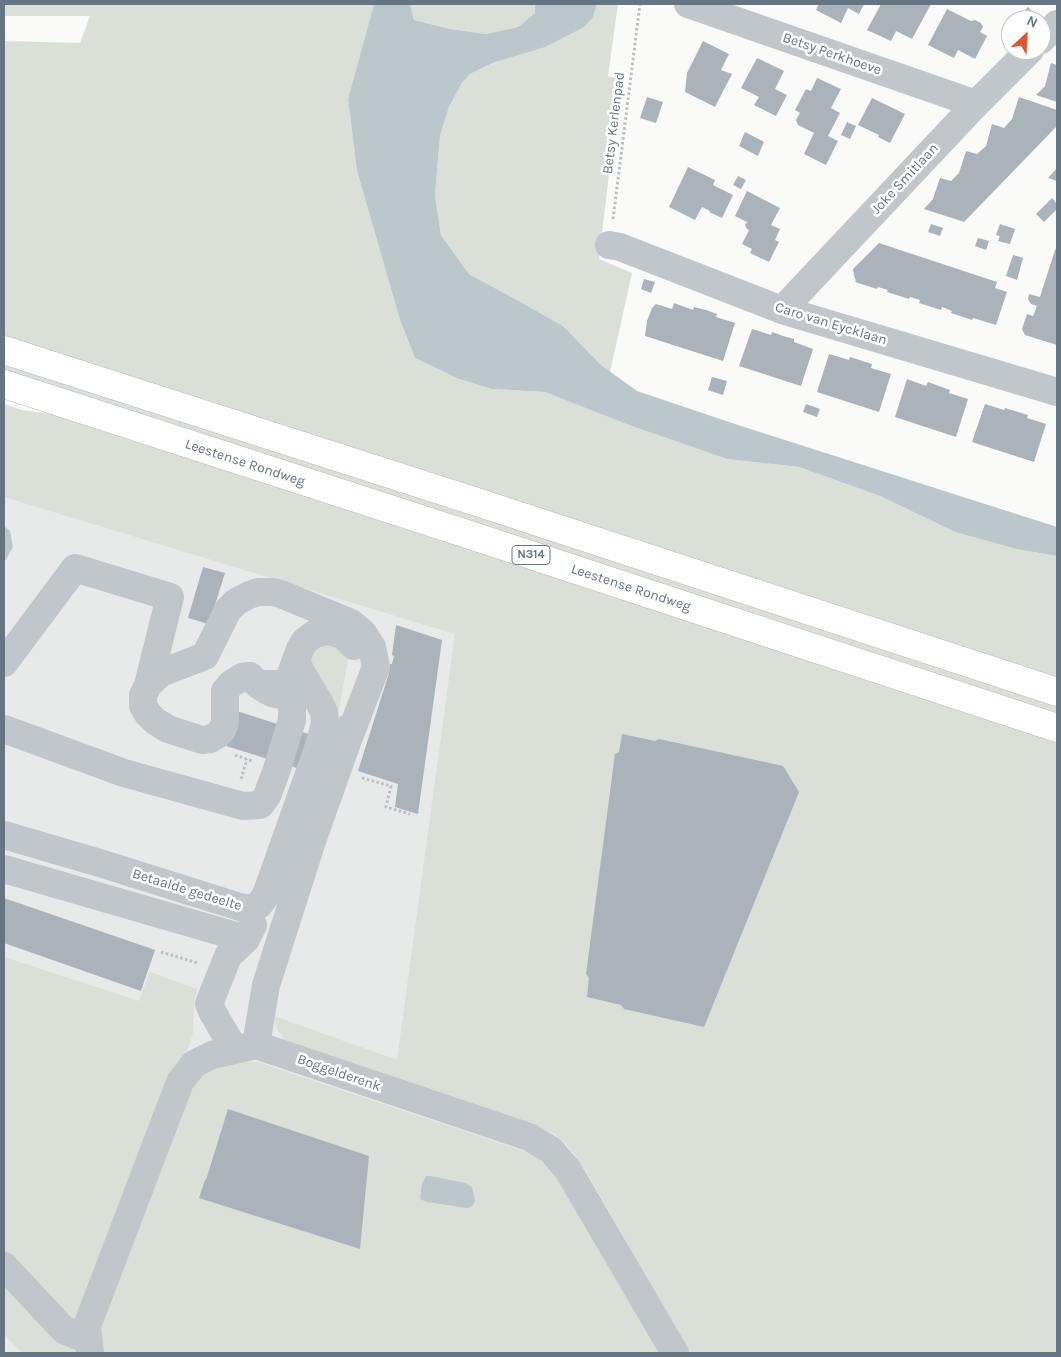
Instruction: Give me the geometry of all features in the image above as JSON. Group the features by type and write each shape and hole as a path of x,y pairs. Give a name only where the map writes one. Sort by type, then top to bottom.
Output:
{"main road":[{"name":"N314","path":"4,350 499,509 1057,692"},
{"name":"Leestense Rondweg","path":"4,384 1057,728"}],"street":[{"name":"Betsy Perkhoeve","path":"688,4 976,104"},
{"name":"Joke Smitlaan","path":"782,310 976,104 1020,60"},
{"name":"Caro van Eycklaan","path":"609,244 782,310 1057,392"},
{"path":"4,663 75,568 170,597 148,685 143,695 142,706 155,721 168,729 202,740 210,739 222,730 225,723 225,691 230,684 245,676 250,676 257,684 291,681"},
{"path":"148,685 160,673 205,656 228,610 236,602 258,592 281,594 350,623 364,633 372,646 375,656 376,667 312,841 245,1047"},
{"path":"291,681 277,664 279,653 285,642 299,626 318,618 332,616"},
{"path":"4,729 124,773 243,806 260,805 267,796 278,769 292,720 291,681 300,650 305,641 314,634 327,631 337,632 352,643 358,659 346,745"},
{"name":"Betaalde gedeelte","path":"4,836 103,864 240,907 249,909 259,905 266,895 320,743 325,723 324,712 302,674 291,681"},
{"path":"4,869 246,939"},
{"path":"245,1047 213,1013 209,1004 228,956 246,939 253,926 249,909"},
{"path":"89,1347 87,1326 180,1082 194,1064 212,1055 245,1047"},
{"name":"Boggelderenk","path":"245,1047 529,1137 551,1150 568,1170 675,1353"},
{"path":"4,1266 64,1330 89,1347"}],"path":[{"name":"Betsy Kerlenpad","path":"609,244 640,4"}],"shaded area":[{"path":"4,4 374,4 348,99 357,171 400,320 415,358 459,379 492,389 545,392 626,424 727,459 799,467 880,496 955,532 1016,549 1057,556 1057,683 4,342 4,41 80,43 90,16 4,16"},
{"path":"374,4 410,4 414,20 450,29 486,34 518,27 535,13 535,4 597,4 593,17 584,27 545,47 495,62 470,74 462,83 449,107 440,136 435,195 441,235 469,274 563,326 601,365 637,391 1057,527 1057,556 1016,549 955,532 880,496 799,467 727,459 626,424 545,392 492,389 459,379 415,358 400,320 357,171 348,99"},
{"path":"410,4 535,4 535,13 518,27 486,34 450,29 414,20"},
{"path":"597,4 618,4 608,76 620,80 599,259 632,273 610,372 563,326 469,274 441,235 435,195 440,136 449,107 462,83 470,74 593,17"},
{"path":"4,359 1057,701 1057,720 4,379"},
{"path":"4,404 22,410 80,418 472,544 1057,742 1057,1353 691,1353 584,1168 566,1144 554,1134 286,1042 276,1028 274,1016 397,1060 455,634 4,497"},
{"path":"4,476 496,625 592,1115 725,1353 4,1353"},
{"path":"4,526 10,531 13,547 4,563"},
{"path":"320,644 341,646 348,659 334,737 307,661"},
{"path":"4,957 139,1001 150,972 197,989 190,1044 166,1081 73,1336 76,1353 22,1353 4,1334"},
{"path":"237,1061 258,1062 535,1155 554,1171 661,1353 102,1353 99,1325 187,1097 200,1078 217,1066"},
{"path":"426,1176 465,1183 472,1187 475,1201 472,1206 467,1208 427,1202 420,1199 422,1184"}],"building":[{"path":"819,4 864,4 859,14 848,8 841,23 816,10"},
{"path":"881,4 931,4 912,39 896,31 891,41 867,30"},
{"path":"947,9 971,21 975,20 981,23 983,27 980,32 987,36 975,59 958,50 954,58 928,45"},
{"path":"703,41 729,54 721,70 732,74 715,107 685,92 687,73"},
{"path":"757,58 784,71 775,89 787,95 776,116 754,105 759,97 741,88"},
{"path":"1051,63 1057,65 1057,102 1036,95 1045,86"},
{"path":"817,78 841,89 831,108 840,113 828,136 838,141 826,165 804,154 814,133 798,125 796,120 800,113 795,110 806,89 811,91"},
{"path":"647,97 663,102 656,123 640,118"},
{"path":"1019,97 1057,110 1057,126 964,222 924,209 933,199 940,178 951,181 959,173 966,151 977,154 986,146 992,124 1004,128 1012,119"},
{"path":"872,98 905,114 890,143 878,137 879,135 858,125"},
{"path":"847,122 856,126 850,139 841,135"},
{"path":"745,132 764,142 758,156 739,146"},
{"path":"688,167 715,180 713,185 733,195 722,218 702,207 695,220 669,207"},
{"path":"1057,168 1057,181 1048,178"},
{"path":"738,176 746,180 741,189 733,185"},
{"path":"747,191 780,208 771,225 780,229 775,240 779,242 769,262 750,253 752,249 742,244 749,230 745,225 747,222 735,216"},
{"path":"1052,198 1057,204 1057,209 1044,222 1036,214"},
{"path":"931,224 943,228 940,236 928,232"},
{"path":"1000,224 1015,229 1010,244 998,241 1000,236 996,235"},
{"path":"978,238 989,241 986,250 975,246"},
{"path":"879,243 997,282 995,288 1007,292 996,325 973,318 972,320 951,313 952,311 942,307 941,310 919,303 920,300 910,297 909,299 887,292 888,290 878,287 877,289 855,282 853,269"},
{"path":"1057,248 1057,345 1025,335 1022,329 1027,314 1033,316 1037,306 1031,304 1028,299 1029,294 1040,297"},
{"path":"1013,255 1023,258 1017,280 1006,276"},
{"path":"644,279 655,282 651,293 641,289"},
{"path":"674,303 693,310 694,307 706,310 717,314 716,317 735,323 723,361 645,336 647,321 652,308 656,304 672,309"},
{"path":"752,329 771,335 772,332 794,339 794,342 813,349 801,386 739,366"},
{"path":"829,354 849,360 850,357 872,364 871,368 891,374 879,412 817,392"},
{"path":"712,377 727,381 723,395 708,390"},
{"path":"907,379 926,386 928,382 950,390 949,393 968,399 956,437 895,417"},
{"path":"806,404 820,409 817,417 803,412"},
{"path":"985,404 1028,415 1027,418 1046,424 1034,462 972,442"},
{"path":"203,567 225,573 209,624 188,618"},
{"path":"396,625 442,640 418,814 395,807 398,784 358,771 389,673 390,664 392,664"},
{"path":"237,711 333,742 323,776 226,746"},
{"path":"622,734 655,741 659,739 783,766 799,792 704,1027 624,1009 621,1005 587,997 589,978 586,974 615,754 619,752"},
{"path":"4,898 155,950 141,991 4,943"},
{"path":"228,1109 369,1156 360,1249 199,1198"}]}
